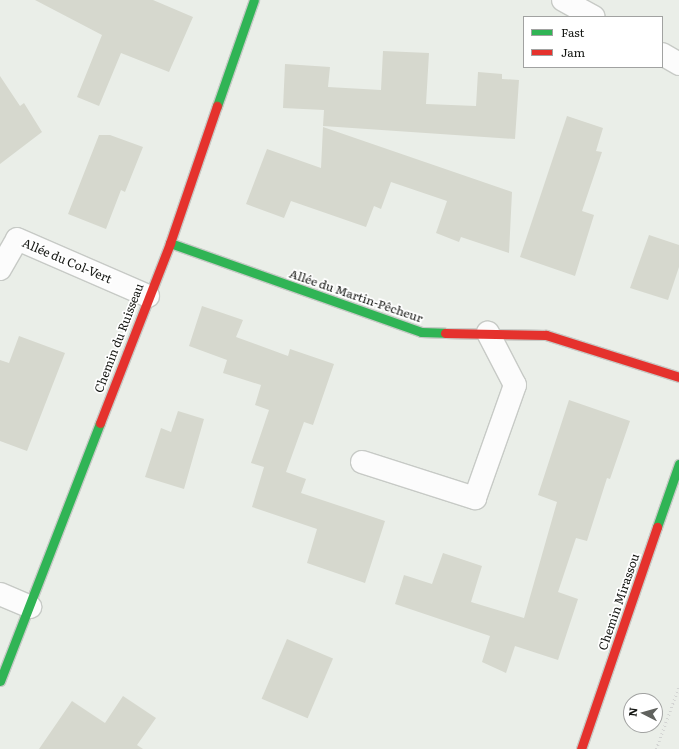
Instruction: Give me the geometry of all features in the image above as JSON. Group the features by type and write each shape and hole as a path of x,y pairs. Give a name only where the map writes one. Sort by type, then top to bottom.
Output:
{"street":[{"name":"Chemin du Ruisseau","path":"0,681 30,607 148,296 170,242 254,0"},
{"path":"563,0 592,16"},
{"path":"663,55 679,64"},
{"name":"Allée du Col-Vert","path":"0,269 17,239 148,296"},
{"name":"Allée du Martin-Pêcheur","path":"170,242 421,332 546,335 679,377"},
{"path":"362,462 475,498 515,385 488,333"},
{"name":"Chemin Mirassou","path":"581,749 679,464"},
{"path":"0,594 30,607"}],"path":[{"path":"656,749 679,686"}],"building":[{"path":"35,0 153,0 193,17 169,72 121,53 99,106 77,97 102,35"},
{"path":"383,51 429,53 426,104 476,106 478,72 502,74 502,79 519,80 515,139 323,126 324,110 283,108 285,64 330,67 328,87 381,90"},
{"path":"0,76 20,106 24,103 42,132 0,164"},
{"path":"567,116 603,128 596,151 602,152 582,211 594,215 575,276 520,257"},
{"path":"323,127 512,192 509,253 461,237 459,242 436,233 447,201 391,182 381,209 374,206 366,227 291,201 284,218 246,204 267,149 321,168"},
{"path":"99,135 110,135 143,147 125,192 121,190 106,229 68,214"},
{"path":"649,235 679,245 679,267 668,300 630,288"},
{"path":"202,306 243,320 236,337 288,356 290,349 334,364 313,425 304,422 286,472 306,479 301,493 385,521 365,583 307,563 317,529 252,507 264,467 251,463 269,410 255,405 261,385 223,373 227,360 189,346"},
{"path":"19,336 65,353 27,451 0,441 0,360 9,363"},
{"path":"569,400 630,421 610,479 607,478 587,541 576,538 558,592 578,599 558,660 515,646 506,673 482,662 490,636 395,604 404,575 432,584 443,553 482,566 471,602 524,618 557,502 538,495"},
{"path":"178,411 204,419 184,489 145,477 161,428 171,432"},
{"path":"287,639 333,659 308,718 262,699"},
{"path":"123,696 156,718 137,745 143,749 39,749 72,701 105,723"}],"traffic: fast":[{"path":"217,106 254,0"},
{"path":"170,243 421,332 445,333"},
{"path":"0,681 100,423"},
{"path":"657,527 679,464"}],"traffic: jam":[{"path":"100,423 170,243 217,106"},
{"path":"445,333 546,335 679,377"},
{"path":"581,749 657,527"}]}
